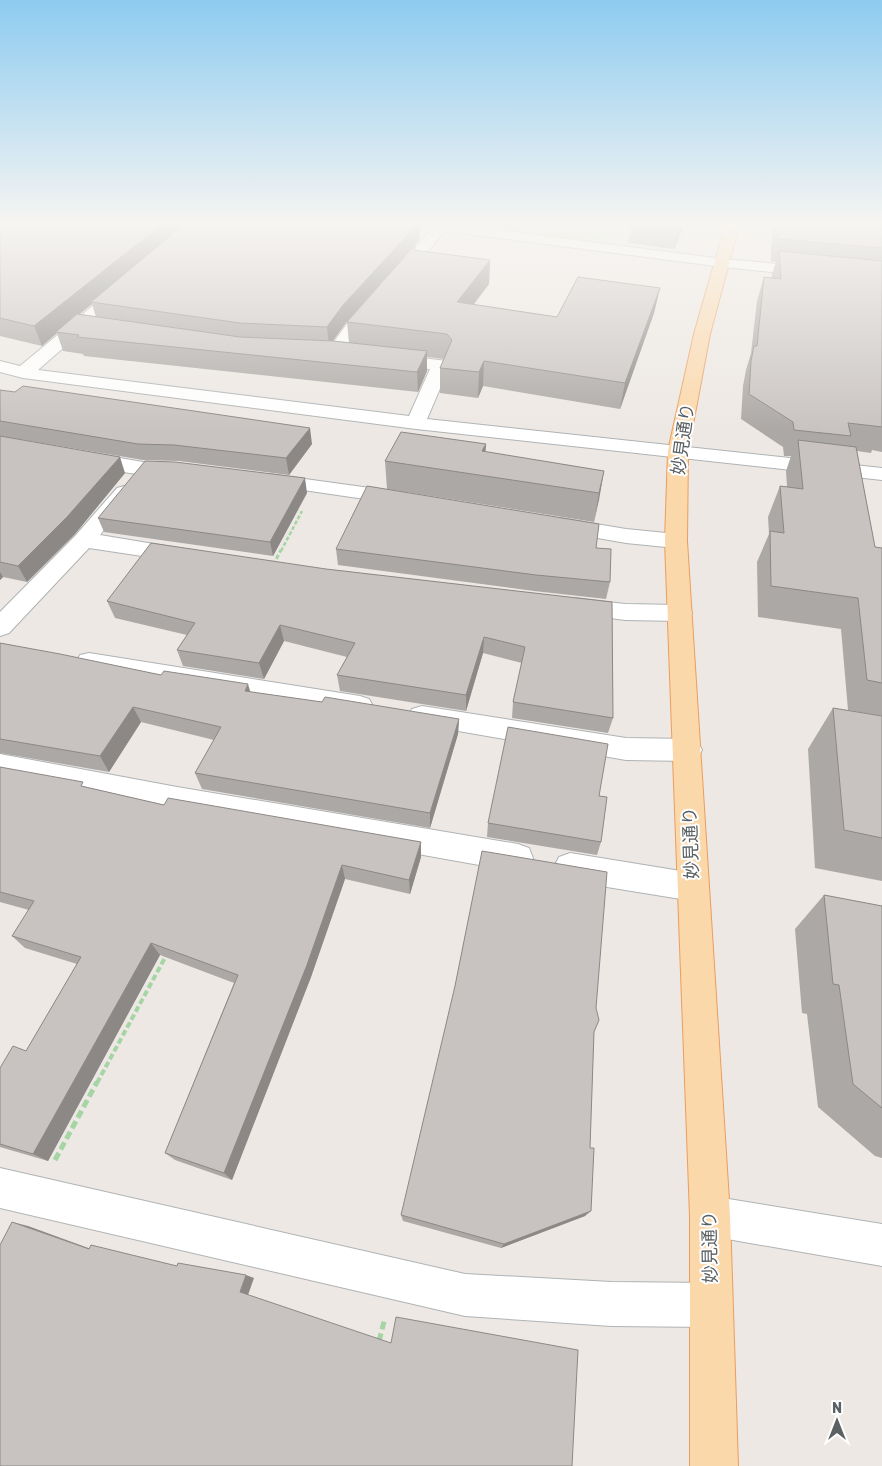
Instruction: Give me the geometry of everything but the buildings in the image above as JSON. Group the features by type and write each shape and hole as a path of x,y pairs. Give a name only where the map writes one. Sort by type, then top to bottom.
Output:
{"main road":[{"name":"妙見通り","path":"714,294 702,334 678,451 676,541 710,1216 714,1466"}],"street":[{"path":"23,373 116,294"},
{"path":"335,353 352,329 382,294"},
{"path":"79,325 98,328"},
{"path":"317,352 441,365 416,423"},
{"path":"0,366 23,373 416,423 882,474"},
{"path":"67,455 143,468 199,472"},
{"path":"3,641 143,468"},
{"path":"248,478 416,501"},
{"path":"540,522 626,536 676,541"},
{"path":"84,540 202,558"},
{"path":"552,603 625,612 680,613"},
{"path":"68,659 626,749 688,750"},
{"path":"0,766 285,818 693,887"},
{"path":"18,1192 465,1295 610,1304 710,1305"},
{"path":"710,1216 882,1245"}],"path":[{"path":"271,568 316,486"},
{"path":"18,1192 169,951"},
{"path":"378,1344 394,1279"}]}
